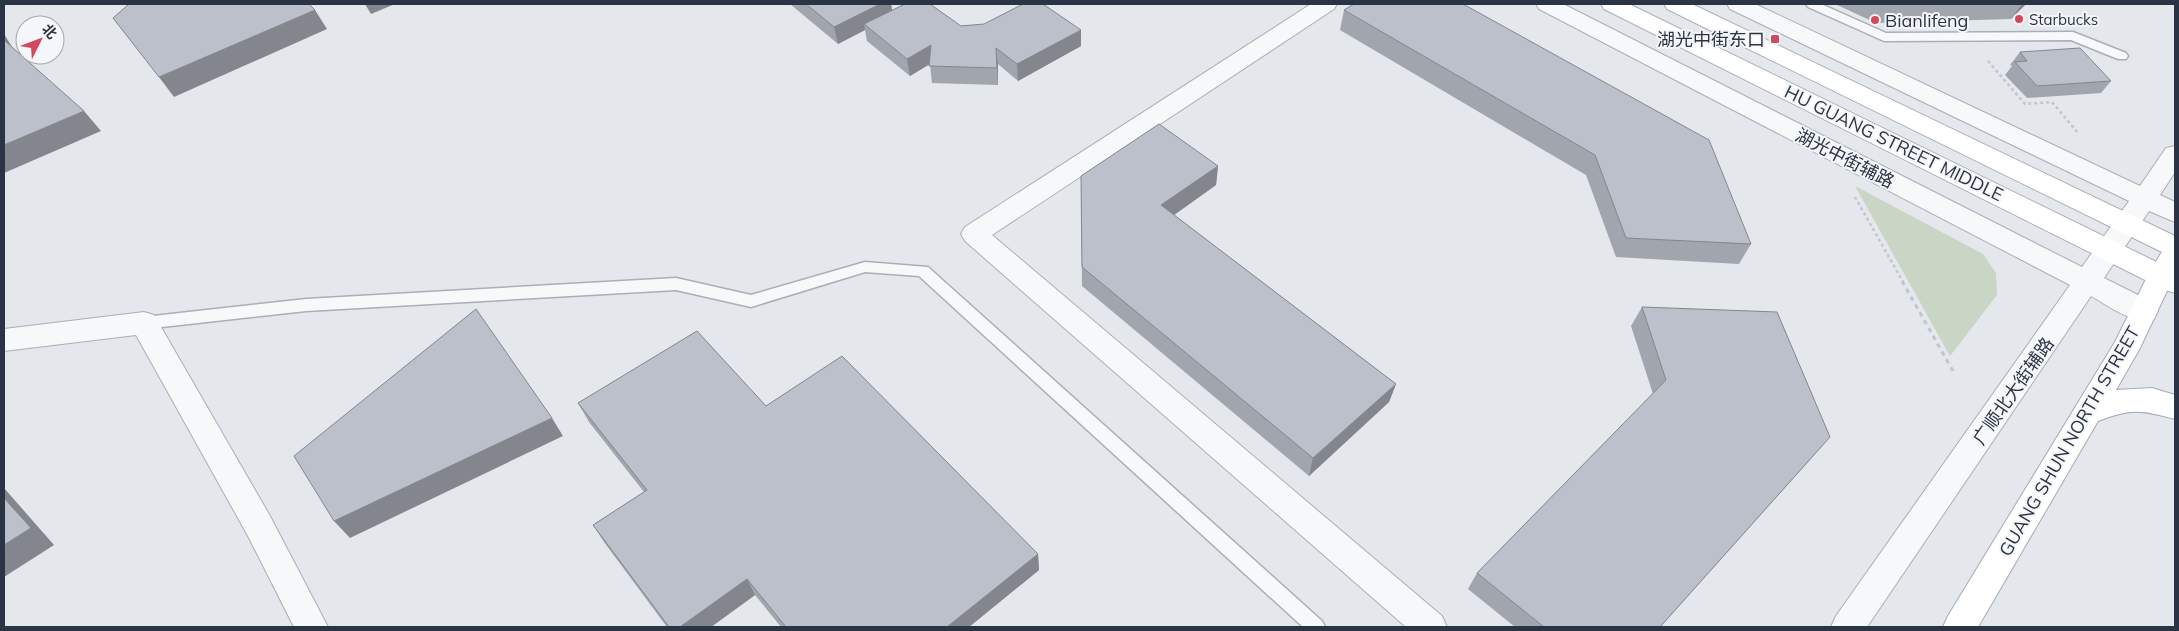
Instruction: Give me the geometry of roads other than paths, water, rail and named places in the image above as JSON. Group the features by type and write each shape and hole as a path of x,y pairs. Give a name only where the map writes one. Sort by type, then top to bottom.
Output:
{"main road":[{"name":"HU GUANG STREET MIDDLE","path":"1612,4 2110,249 2170,270"},
{"name":"HU GUANG STREET MIDDLE","path":"1674,4 2175,246"},
{"name":"GUANG SHUN NORTH STREET","path":"1960,627 2126,348 2144,311 2170,270"},
{"path":"2087,413 2121,400 2152,400 2175,407"}],"street":[{"path":"1326,4 974,234 1430,627"},
{"name":"湖光中街辅路","path":"1547,4 2144,311"},
{"path":"1738,4 2175,213"},
{"name":"广顺北大街辅路","path":"1848,627 2088,283 2175,154"},
{"path":"4,340 144,323 259,526 311,627"}],"lane":[{"path":"1812,4 1884,37 2073,36 2122,56"},
{"path":"144,323 306,305 676,284 751,301 865,267 923,271 1316,627"}],"place":[{"name":"Starbucks","path":"2019,19"},
{"name":"Bianlifeng","path":"1875,20"},
{"name":"湖光中街东口","path":"1775,39"}]}
